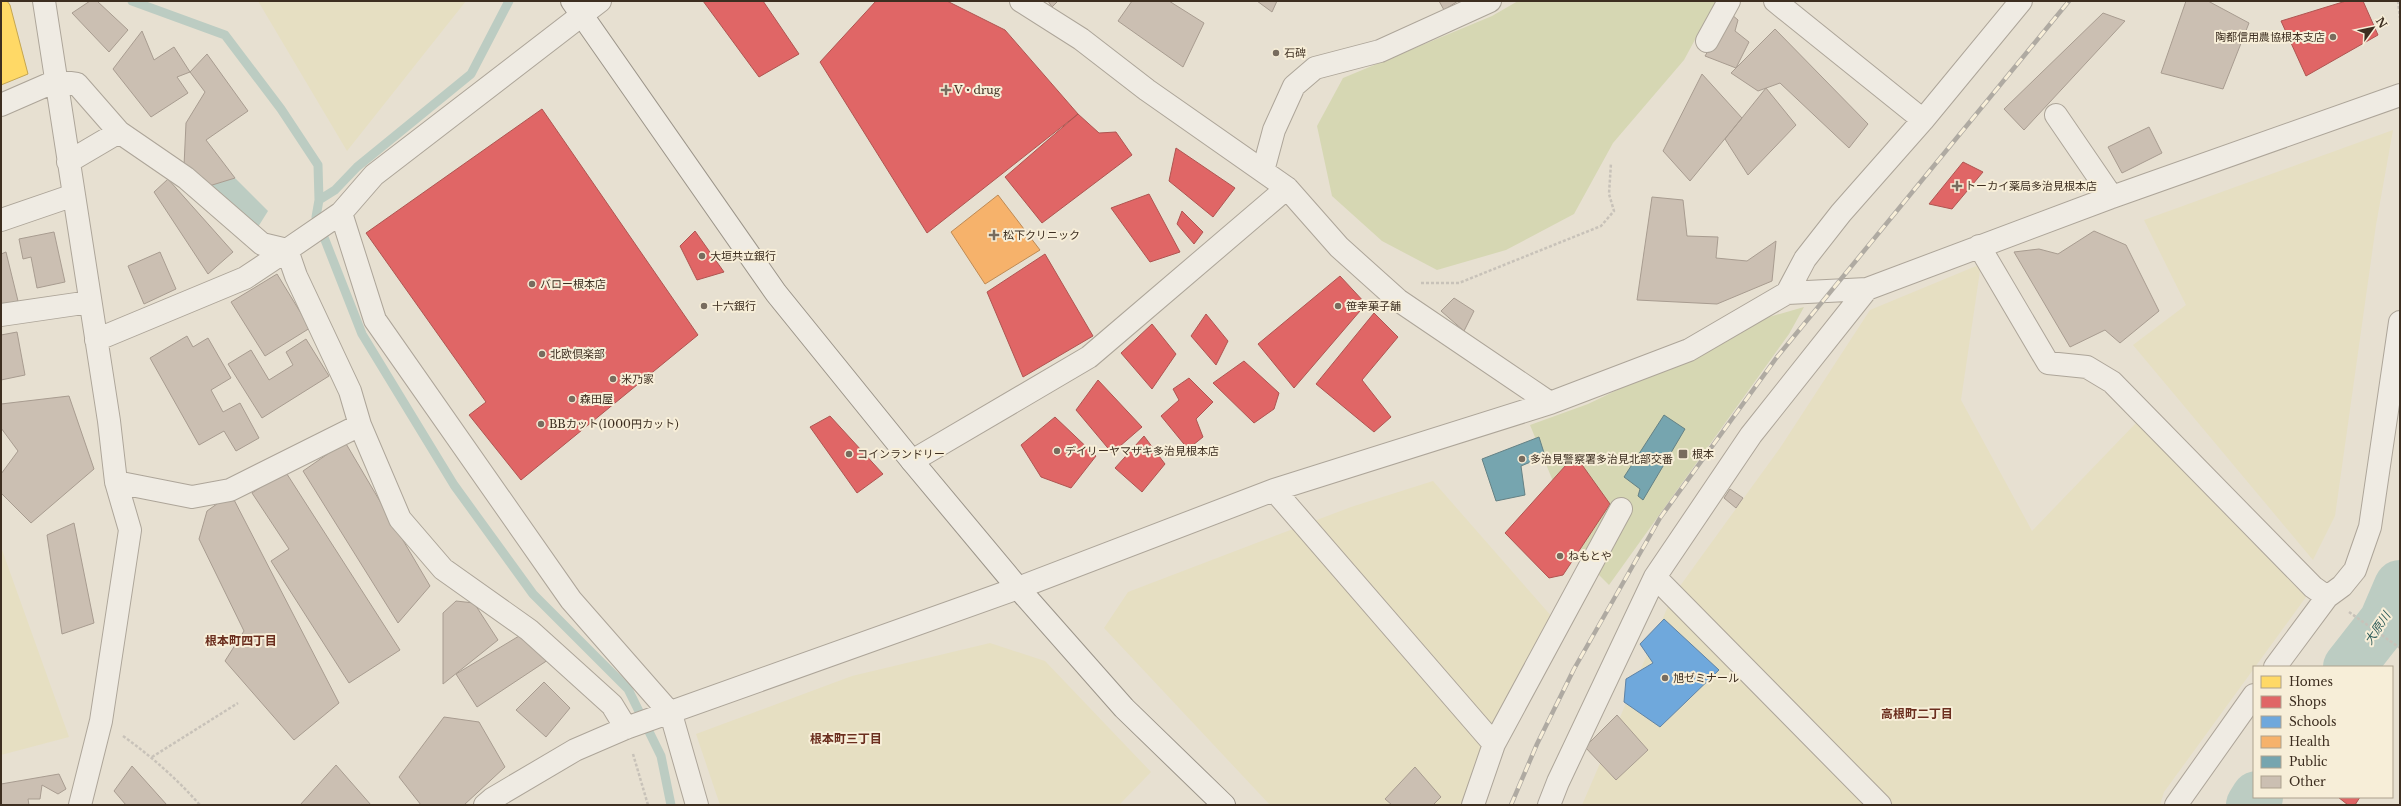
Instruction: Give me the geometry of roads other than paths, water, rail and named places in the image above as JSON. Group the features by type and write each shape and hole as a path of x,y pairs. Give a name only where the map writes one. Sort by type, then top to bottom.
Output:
{"street":[{"path":"44,1 96,340 116,482 130,530 101,721 80,805"},
{"path":"96,340 245,278 287,250 341,213 374,175 577,8 600,1"},
{"path":"1022,1 1081,39 1147,90 1287,188 1339,247 1398,300 1550,403"},
{"path":"1263,171 1274,130 1294,86 1315,68 1380,51 1490,1"},
{"path":"1707,41 1729,1"},
{"path":"1775,1 1923,120"},
{"path":"1788,293 1804,259 1841,212 1923,120 2021,1"},
{"path":"577,8 776,293 912,461 1018,588 1124,708 1224,805"},
{"path":"1,105 56,81 77,84 119,132 186,178 262,244 287,250"},
{"path":"485,805 492,799 575,750 626,728 671,714 1018,588 1274,490 1550,403 1689,350 1788,293 1867,289 2112,197 2400,95"},
{"path":"2056,116 2112,197"},
{"path":"68,162 119,132"},
{"path":"912,461 1089,357 1287,188"},
{"path":"1,220 74,195"},
{"path":"341,213 375,320 571,600 671,714 697,805"},
{"path":"1979,246 2048,363 2087,367 2112,382 2313,587 2327,597"},
{"path":"287,250 296,276 350,391 360,425 400,519 443,569 529,630 612,705 626,728"},
{"path":"1549,805 1561,775 1655,577 1751,435 1867,289"},
{"path":"1,316 90,302"},
{"path":"2276,666 2327,597 2342,586 2355,570 2370,527 2400,322"},
{"path":"116,482 192,497 230,490 360,425"},
{"path":"1274,490 1494,744"},
{"path":"1473,805 1494,744 1621,509"},
{"path":"1655,577 1880,805"},
{"path":"2176,805 2253,696"}],"waterway":[{"path":"132,1 225,35 281,109 318,165 319,200"},
{"path":"509,1 471,74 357,167 335,190 319,200 316,217 362,334 454,485 533,594 628,689 661,756 671,805"},
{"name":"大原川","path":"2350,666 2385,621 2400,586"},
{"name":"大原川","path":"2252,805 2256,798"}],"railway":[{"path":"1511,805 1537,744 1574,669 1660,518 1777,357 2069,1"}],"place":[{"name":"陶都信用農協根本支店","path":"2333,37"},
{"name":"石碑","path":"1276,53"},
{"name":"V・drug","path":"946,90"},
{"name":"トーカイ薬局多治見根本店","path":"1957,186"},
{"name":"松下クリニック","path":"994,235"},
{"name":"大垣共立銀行","path":"702,256"},
{"name":"バロー根本店","path":"532,284"},
{"name":"十六銀行","path":"704,306"},
{"name":"笹幸菓子舗","path":"1338,306"},
{"name":"北欧倶楽部","path":"542,354"},
{"name":"米乃家","path":"613,379"},
{"name":"森田屋","path":"572,399"},
{"name":"BBカット(1000円カット)","path":"541,424"},
{"name":"デイリーヤマザキ多治見根本店","path":"1057,451"},
{"name":"コインランドリー","path":"849,454"},
{"name":"根本","path":"1683,454"},
{"name":"多治見警察署多治見北部交番","path":"1522,459"},
{"name":"ねもとや","path":"1560,556"},
{"name":"旭ゼミナール","path":"1665,678"}],"district":[{"name":"根本町四丁目","path":"241,640"},
{"name":"高根町二丁目","path":"1917,713"},
{"name":"根本町三丁目","path":"846,738"}]}
